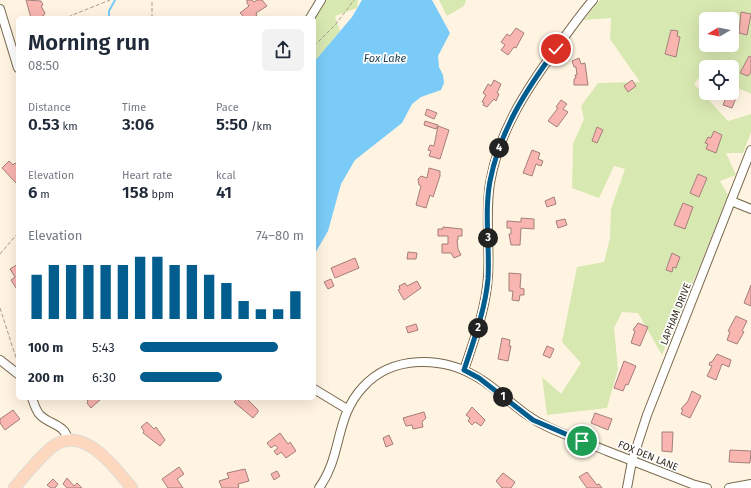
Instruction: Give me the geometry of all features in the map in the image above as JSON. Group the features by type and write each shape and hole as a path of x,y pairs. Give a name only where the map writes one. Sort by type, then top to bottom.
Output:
{"main road":[{"path":"14,488 52,448 68,440 81,441 95,449 132,488"}],"street":[{"path":"311,16 321,0"},
{"path":"464,370 478,326 487,286 488,198 494,164 502,140 508,124 527,91 593,0"},
{"path":"0,9 16,61"},
{"name":"LAPHAM DRIVE","path":"627,488 632,461 647,415 751,150"},
{"path":"731,201 751,209"},
{"path":"0,360 16,372"},
{"name":"FOX DEN LANE","path":"319,488 334,459 347,409 363,387 380,372 391,366 414,362 427,362 454,366 479,378 533,420 632,461 692,484 707,488"},
{"path":"316,390 347,409"},
{"path":"33,400 40,416 66,432 68,440"},
{"path":"729,488 751,484"}],"path":[{"path":"70,16 110,0"},
{"path":"152,0 152,16"},
{"path":"316,44 336,24 354,0"},
{"path":"0,254 16,235"},
{"path":"0,308 16,358"}],"green space":[{"path":"326,0 358,0 357,8 335,16 340,31 316,60 316,16"},
{"path":"439,0 466,0 464,6 447,16"},
{"path":"600,0 751,0 751,94 739,88 739,60 699,60 699,77 694,84 699,89 699,100 709,100 728,121 751,114 751,132 743,153 726,153 736,175 720,181 728,195 662,355 638,313 622,312 614,328 618,369 607,408 547,415 542,377 561,394 581,363 562,342 577,267 604,262 610,238 611,209 625,169 614,166 599,198 572,188 573,144 584,119 581,106 598,83 640,82 610,39 611,18 584,20"}],"water":[{"name":"Fox Lake","path":"362,0 432,0 450,33 438,56 439,67 443,75 444,83 441,90 421,97 412,104 402,123 355,160 341,184 328,231 316,252 316,60 352,17"}],"building":[{"path":"26,0 41,1 43,5 41,6 45,13 44,15 30,16"},
{"path":"247,0 252,0 254,2 257,0 262,0 267,6 256,13 257,15 256,16 243,16 240,13 249,6"},
{"path":"741,12 751,14 747,35 739,33"},
{"path":"516,28 524,33 516,48 514,47 508,55 501,50 505,45 501,42 507,34 510,36"},
{"path":"671,30 678,31 677,36 680,37 676,57 665,54"},
{"path":"749,56 751,57 751,72 748,76 740,73"},
{"path":"579,58 581,64 585,63 588,85 574,85 574,79 576,78 575,75 577,75 576,67 574,67 572,61"},
{"path":"494,80 501,84 497,93 499,94 496,101 494,99 487,107 483,105 484,103 482,102 486,95 483,93 488,84 491,86"},
{"path":"632,80 636,86 628,92 624,86"},
{"path":"561,100 567,104 563,109 568,112 557,127 548,121 558,108 556,107"},
{"path":"725,100 735,100 732,108 723,105"},
{"path":"427,109 437,113 434,119 425,115"},
{"path":"425,121 438,125 436,129 424,125"},
{"path":"438,126 449,130 440,159 429,156 431,151 428,150 430,145 434,146"},
{"path":"597,127 603,130 597,143 592,141"},
{"path":"714,131 722,135 716,153 706,149 708,144 705,143 708,137 711,138"},
{"path":"532,150 540,153 538,159 543,161 541,166 536,164 532,176 523,173"},
{"path":"9,161 13,165 16,164 16,183 2,168"},
{"path":"429,168 440,171 440,176 433,197 430,195 426,208 416,205 421,186 419,185 418,179 421,176 427,178"},
{"path":"698,174 707,178 699,197 690,193"},
{"path":"554,197 556,204 547,207 545,201"},
{"path":"683,203 693,207 685,229 674,225"},
{"path":"521,218 534,219 534,229 521,228 520,245 511,245 509,234 511,234 511,228 507,228 507,221 521,222"},
{"path":"565,219 567,225 558,228 556,221"},
{"path":"443,227 462,229 462,236 458,236 457,240 458,249 461,255 454,258 451,253 442,253 442,244 448,244 448,236 438,236 438,229 443,229"},
{"path":"408,252 417,253 416,259 407,259"},
{"path":"672,253 680,257 676,268 673,267 672,272 666,270"},
{"path":"355,258 359,268 335,278 331,268"},
{"path":"16,265 16,288 11,280 15,277 10,269"},
{"path":"509,273 521,274 520,288 524,289 524,295 520,295 519,301 512,300 513,291 509,291"},
{"path":"331,279 334,286 328,289 324,282"},
{"path":"417,281 421,288 404,300 398,290 400,289 399,286 405,283 407,286"},
{"path":"751,285 751,306 744,303"},
{"path":"736,316 747,321 742,331 744,332 737,344 727,340 730,332 728,331"},
{"path":"638,323 648,327 640,346 631,343 635,331 633,330"},
{"path":"416,324 418,330 408,333 406,327"},
{"path":"502,338 510,340 509,346 511,346 508,361 498,359"},
{"path":"547,346 554,349 550,358 543,355"},
{"path":"717,354 731,360 729,367 722,364 716,380 707,376 712,366 709,365 710,362 712,362"},
{"path":"624,361 636,366 628,385 626,384 623,391 614,388"},
{"path":"692,391 701,396 690,418 681,414 683,410 681,409 688,401"},
{"path":"87,400 100,400 91,408 87,403"},
{"path":"236,400 248,400 258,410 258,412 253,418 234,402"},
{"path":"472,407 485,420 481,426 475,422 472,425 468,421 470,418 466,415"},
{"path":"13,410 20,419 5,430 0,423 0,419"},
{"path":"424,412 426,418 422,422 423,427 413,429 412,425 406,426 403,418"},
{"path":"595,413 612,419 608,430 591,423"},
{"path":"147,422 154,429 156,427 165,440 160,446 143,433 144,431 141,427"},
{"path":"662,432 673,432 672,452 662,451"},
{"path":"280,433 288,444 290,442 296,451 286,458 281,452 277,455 274,451 278,448 275,445 271,448 267,443"},
{"path":"389,435 393,444 386,447 383,438"},
{"path":"730,450 751,451 750,463 729,462"},
{"path":"179,467 184,474 177,479 183,488 168,488 162,479"},
{"path":"245,469 249,481 238,484 239,487 237,488 222,488 219,481 229,478 227,473"},
{"path":"277,471 280,476 274,480 271,474"},
{"path":"587,472 597,485 599,484 602,488 587,488 579,477"},
{"path":"503,473 515,482 511,488 502,488 496,481"},
{"path":"67,478 74,486 77,483 82,488 67,488 63,484"},
{"path":"53,479 58,484 55,488 51,488 47,485"}],"waterway":[{"path":"109,16 109,11 115,0"}],"route":[{"path":"556,49 518,105 508,124 494,164 490,181 487,214 487,286 476,334 464,370 493,388 523,414 551,429 582,441"}]}
